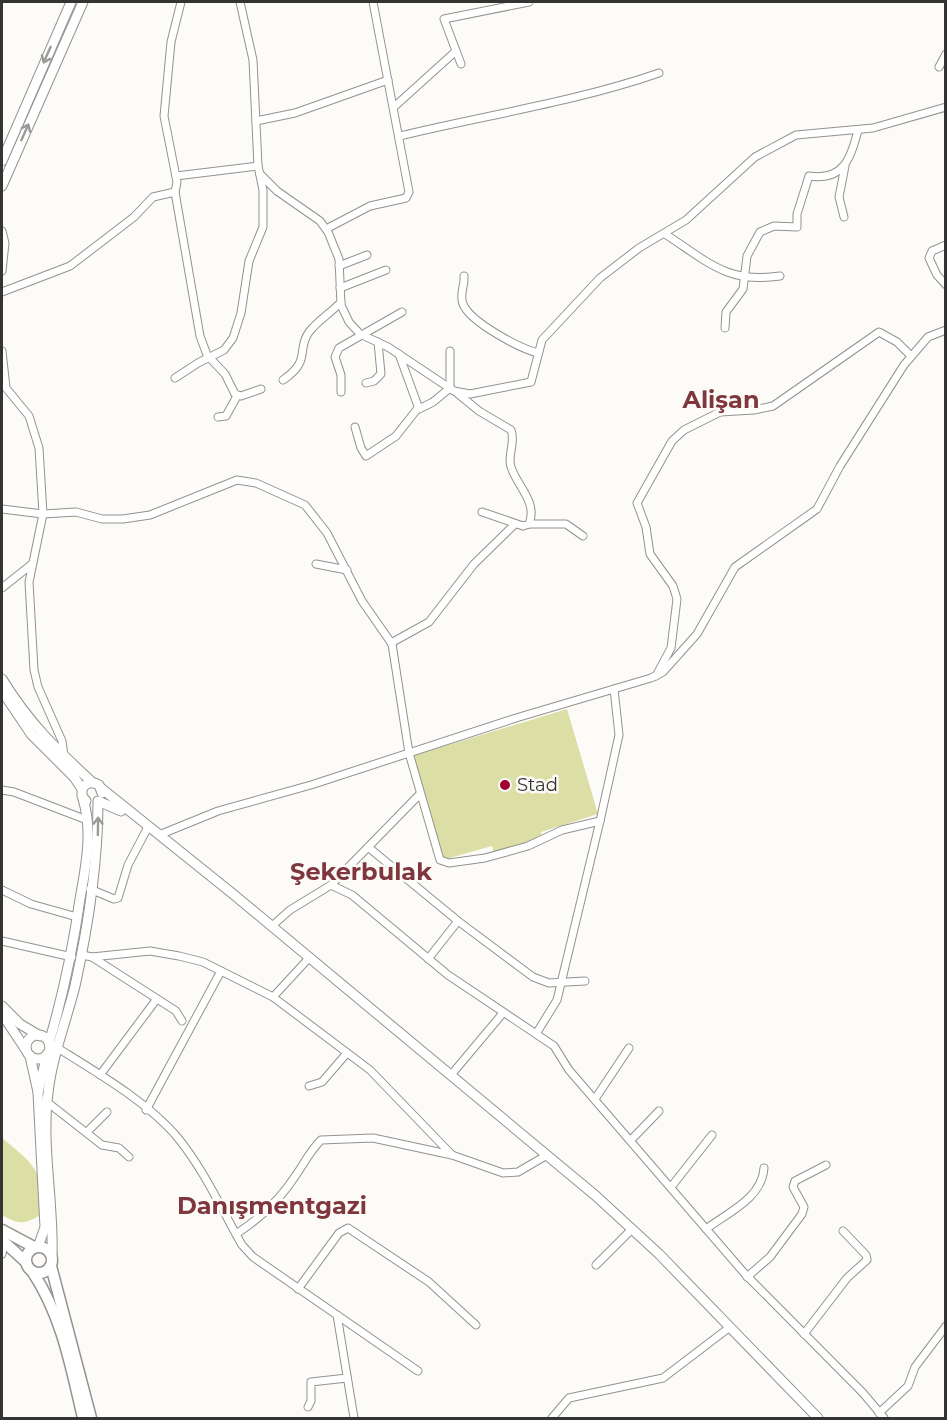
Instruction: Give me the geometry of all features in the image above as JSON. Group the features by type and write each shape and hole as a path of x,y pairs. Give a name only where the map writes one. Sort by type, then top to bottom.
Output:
{"main road":[{"path":"2,160 71,2"},
{"path":"2,186 83,2"},
{"path":"2,679 22,712 48,742 97,785 272,926 547,1155 632,1229 818,1419"},
{"path":"2,691 31,734 92,803 98,801 145,825"},
{"path":"77,956 78,917 87,851 87,820 83,794 86,784 97,785"},
{"path":"38,1093 77,956 90,890 98,840 98,801 102,795 97,785"},
{"path":"2,1006 20,1024 40,1036 50,1048 47,1102 51,1261 45,1272 29,1267"},
{"path":"2,1014 28,1053 41,1059 50,1048"},
{"path":"29,1267 28,1252 36,1247 45,1227 38,1093 28,1053 29,1039 40,1036"},
{"path":"2,1230 36,1247 45,1248 51,1261 91,1419"},
{"path":"3,1241 29,1267 51,1301 61,1329 83,1419"}],"street":[{"path":"181,2 171,42 164,116 176,176 175,192 188,258 196,323 210,358 225,374 237,396"},
{"path":"175,378 230,344 237,328 249,261 262,227 263,190 258,166 253,60 240,2"},
{"path":"326,229 370,206 408,196 409,185 373,2"},
{"path":"460,64 444,19 529,2"},
{"path":"394,107 456,51"},
{"path":"939,67 945,54"},
{"path":"400,136 490,114 554,103 659,73"},
{"path":"256,121 295,113 388,80"},
{"path":"355,427 361,448 366,456 396,436 418,408 425,407 452,389 470,394 528,384 533,379 538,353 545,334 573,309 604,273 639,248 692,216 741,167 779,142 806,133 858,130 945,107"},
{"path":"844,217 839,197 846,164 858,130"},
{"path":"725,328 726,312 743,289 747,256 760,232 774,226 797,227 797,214 809,176 827,177 846,164"},
{"path":"176,176 258,166"},
{"path":"260,174 277,190 320,221 326,229 337,251 340,302 349,322 360,334 399,354 452,389 479,411 512,430 510,463 530,505 532,514 529,524"},
{"path":"2,292 70,266 134,217 153,196 175,192"},
{"path":"2,231 5,243 2,271"},
{"path":"665,234 716,267 744,279 780,276"},
{"path":"945,244 932,251 929,258 936,275 945,285"},
{"path":"339,266 367,255"},
{"path":"340,288 386,270"},
{"path":"464,276 461,295 466,311 510,343 538,353"},
{"path":"284,380 302,361 304,341 309,331 340,302"},
{"path":"340,392 341,375 336,354 343,344 402,312"},
{"path":"159,836 218,811 311,785 656,676 670,665 697,634 735,567 817,509 845,458 911,356 928,338 945,330"},
{"path":"656,676 671,648 677,599 673,586 650,554 646,527 637,503 676,435 720,412 773,406 879,332 892,338 911,356"},
{"path":"366,383 375,381 381,374 378,342"},
{"path":"2,351 6,388 29,416 37,439 43,514 32,564 30,598 34,670 38,687 62,741 64,756"},
{"path":"450,351 452,389"},
{"path":"399,354 418,408"},
{"path":"218,417 226,416 237,396 261,389"},
{"path":"2,509 43,514 76,512 102,519 123,519 150,515 230,482 247,481 305,505 327,533 363,601 391,643 409,753 437,854 443,862 485,858 528,846 562,830 600,821"},
{"path":"482,512 515,524 566,524 583,536"},
{"path":"391,643 429,622 474,564 515,524"},
{"path":"2,588 32,564"},
{"path":"316,564 347,570"},
{"path":"536,1034 557,1000 600,821 619,735 614,689"},
{"path":"2,790 14,792 87,820"},
{"path":"71,814 79,810 83,794"},
{"path":"272,926 290,910 331,885 419,795"},
{"path":"90,890 114,899 118,898 128,865 145,825"},
{"path":"368,847 458,921 533,976 549,984 585,981"},
{"path":"331,885 352,895 428,959 554,1046 569,1070 747,1276 882,1416 908,1386 915,1367 945,1326"},
{"path":"2,890 31,904 78,917"},
{"path":"428,959 458,921"},
{"path":"2,941 77,956 92,957 150,951 203,962 273,997 370,1070 452,1155"},
{"path":"92,957 176,1011 182,1021"},
{"path":"273,997 309,958"},
{"path":"146,1110 221,971"},
{"path":"100,1076 156,1000"},
{"path":"451,1075 502,1012"},
{"path":"50,1048 100,1076 169,1129 186,1149 236,1234 253,1257 418,1371"},
{"path":"596,1099 629,1048"},
{"path":"309,1086 322,1082 347,1053"},
{"path":"47,1102 102,1145 119,1148 129,1157"},
{"path":"631,1140 659,1111"},
{"path":"87,1132 107,1112"},
{"path":"671,1187 712,1135"},
{"path":"236,1234 266,1212 285,1192 309,1151 321,1140 373,1138 452,1155 503,1173 518,1172 547,1155"},
{"path":"747,1276 770,1257 802,1214 804,1207 793,1187 795,1181 826,1165"},
{"path":"706,1228 757,1191 764,1179 765,1168"},
{"path":"298,1288 339,1233 348,1228 429,1282 476,1325"},
{"path":"596,1264 632,1229"},
{"path":"804,1334 847,1278 867,1260 843,1231"},
{"path":"2,1254 3,1241"},
{"path":"337,1315 354,1419"},
{"path":"552,1419 569,1398 663,1378 730,1327"},
{"path":"308,1407 311,1401 310,1382 347,1378"}],"green space":[{"name":"Stad","path":"567,709 598,814 541,832 542,837 494,853 492,846 446,859 440,854 412,756"},
{"path":"2,1138 30,1163 38,1178 39,1216 29,1221 17,1222 2,1215"}],"place":[{"name":"Stad","path":"505,785"}],"district":[{"name":"Alişan","path":"721,399"},
{"name":"Şekerbulak","path":"361,871"},
{"name":"Danışmentgazi","path":"272,1205"}]}
